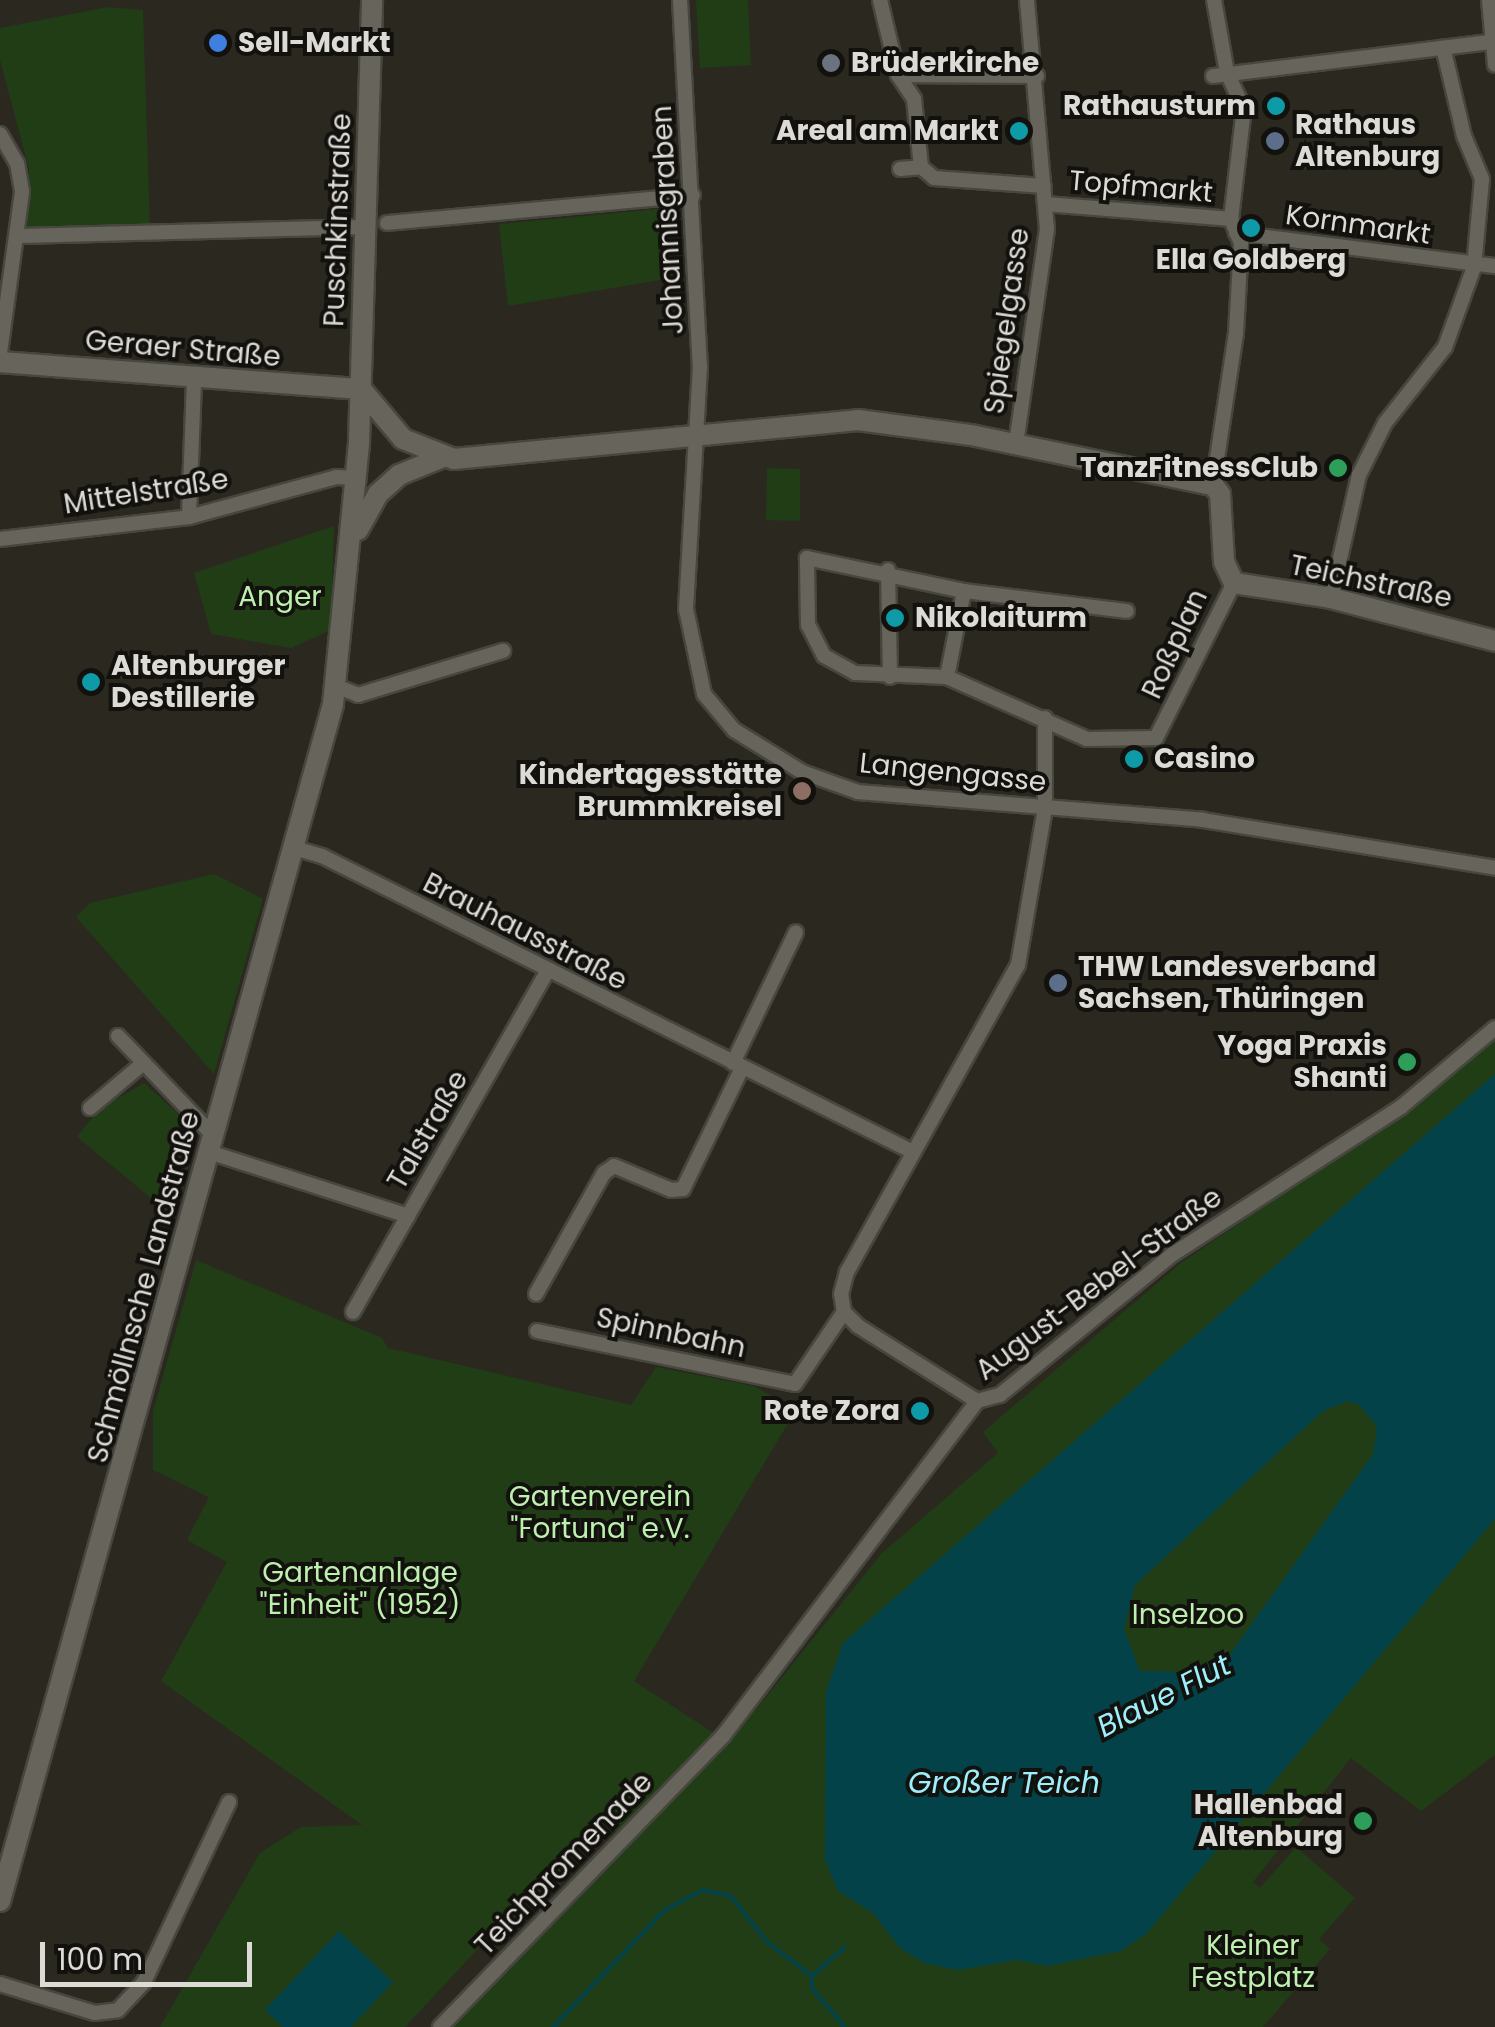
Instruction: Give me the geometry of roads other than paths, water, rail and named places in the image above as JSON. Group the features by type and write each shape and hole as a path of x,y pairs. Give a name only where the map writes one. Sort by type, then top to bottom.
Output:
{"main road":[{"name":"Puschkinstraße","path":"359,442 372,0"},
{"name":"Geraer Straße","path":"0,362 361,389"},
{"path":"361,389 389,428 444,456"},
{"path":"352,545 378,494 400,476 444,456 858,420 1016,444 1213,485"},
{"name":"Schmöllnsche Landstraße","path":"0,1901 336,686 359,442"},
{"name":"Roßplan","path":"1213,485 1220,494 1224,562 1234,582"},
{"name":"Teichstraße","path":"1234,582 1331,598 1495,641"}],"street":[{"path":"371,23 380,0"},
{"name":"Johannisgraben","path":"680,0 700,366 694,437"},
{"path":"880,0 898,76 914,99 921,167 934,178 1044,186"},
{"name":"Spiegelgasse","path":"1016,444 1040,292 1046,204 1027,0"},
{"path":"1213,485 1236,334 1241,243 1234,226 1244,108 1220,74 1214,0"},
{"path":"1488,4 1489,42 1495,63"},
{"path":"1220,74 1489,42"},
{"path":"1331,598 1359,475 1385,423 1445,348 1474,268 1488,181 1461,114 1443,47"},
{"path":"898,76 1037,76"},
{"path":"0,134 22,178 18,236 0,352"},
{"path":"900,169 921,167"},
{"path":"387,224 693,191"},
{"name":"Topfmarkt","path":"1046,204 1234,226"},
{"path":"18,236 365,226"},
{"name":"Kornmarkt","path":"1234,226 1474,268 1495,266"},
{"path":"189,516 194,378"},
{"name":"Langengasse","path":"694,437 686,609 691,656 704,694 734,730 802,772 858,792 1204,820 1490,867"},
{"name":"Mittelstraße","path":"0,539 189,516 336,477 357,478"},
{"path":"976,1401 844,1312 847,1272 1018,965 1045,809 1045,718 947,678 890,677 836,666 812,636 807,614 807,558 888,570 964,591 1127,611"},
{"path":"888,570 890,677"},
{"name":"Roßplan","path":"1045,718 1087,738 1126,740 1165,731 1234,582"},
{"path":"947,678 964,591"},
{"path":"336,686 358,695 503,651"},
{"name":"Brauhausstraße","path":"294,848 322,856 546,973 913,1152"},
{"path":"536,1294 604,1172 614,1166 683,1189 796,932"},
{"name":"Talstraße","path":"353,1312 546,973"},
{"name":"August-Bebel-Straße","path":"723,1736 976,1401 992,1400 1174,1254 1400,1107 1495,1028"},
{"path":"118,1036 212,1144 408,1216"},
{"path":"90,1108 142,1064"},
{"name":"Spinnbahn","path":"537,1331 796,1384 844,1312"},
{"name":"Teichpromenade","path":"440,2027 723,1736"},
{"path":"0,1984 94,2013 118,2010 144,1982 229,1802"}],"water":[{"name":"Großer Teich","path":"1495,1074 1495,1519 1146,1934 1121,1951 1047,1966 1016,1960 958,1970 924,1963 900,1948 873,1913 838,1891 825,1860 826,1692 843,1643","holes":["1347,1401 1359,1405 1377,1426 1373,1454 1228,1657 1196,1672 1140,1671 1124,1629 1135,1585 1322,1412"]},
{"path":"339,1931 393,1982 351,2027 283,2027 265,2010"}],"waterway":[{"name":"Blaue Flut","path":"553,2027 665,1910 703,1890 731,1896 767,1942 812,1976 844,1948"},
{"name":"Blaue Flut","path":"812,1976 812,1988 845,2027"}],"place":[{"name":"Sell-Markt","path":"218,43"},
{"name":"Brüderkirche","path":"831,63"},
{"name":"Rathausturm","path":"1276,106"},
{"name":"Areal am Markt","path":"1019,131"},
{"name":"Rathaus Altenburg","path":"1275,141"},
{"name":"Ella Goldberg","path":"1251,228"},
{"name":"TanzFitnessClub","path":"1338,468"},
{"name":"Nikolaiturm","path":"895,618"},
{"name":"Altenburger Destillerie","path":"91,682"},
{"name":"Casino","path":"1134,759"},
{"name":"Kindertagesstätte Brummkreisel","path":"802,791"},
{"name":"THW Landesverband Sachsen, Thüringen","path":"1058,983"},
{"name":"Yoga Praxis Shanti","path":"1407,1062"},
{"name":"Rote Zora","path":"920,1411"},
{"name":"Hallenbad Altenburg","path":"1363,1821"}],"park label":[{"name":"Anger","path":"280,597"},
{"name":"Gartenverein \"Fortuna\" e.V.","path":"600,1513"},
{"name":"Gartenanlage \"Einheit\" (1952)","path":"360,1589"},
{"name":"Inselzoo","path":"1188,1615"},
{"name":"Kleiner Festplatz","path":"1253,1962"}]}
